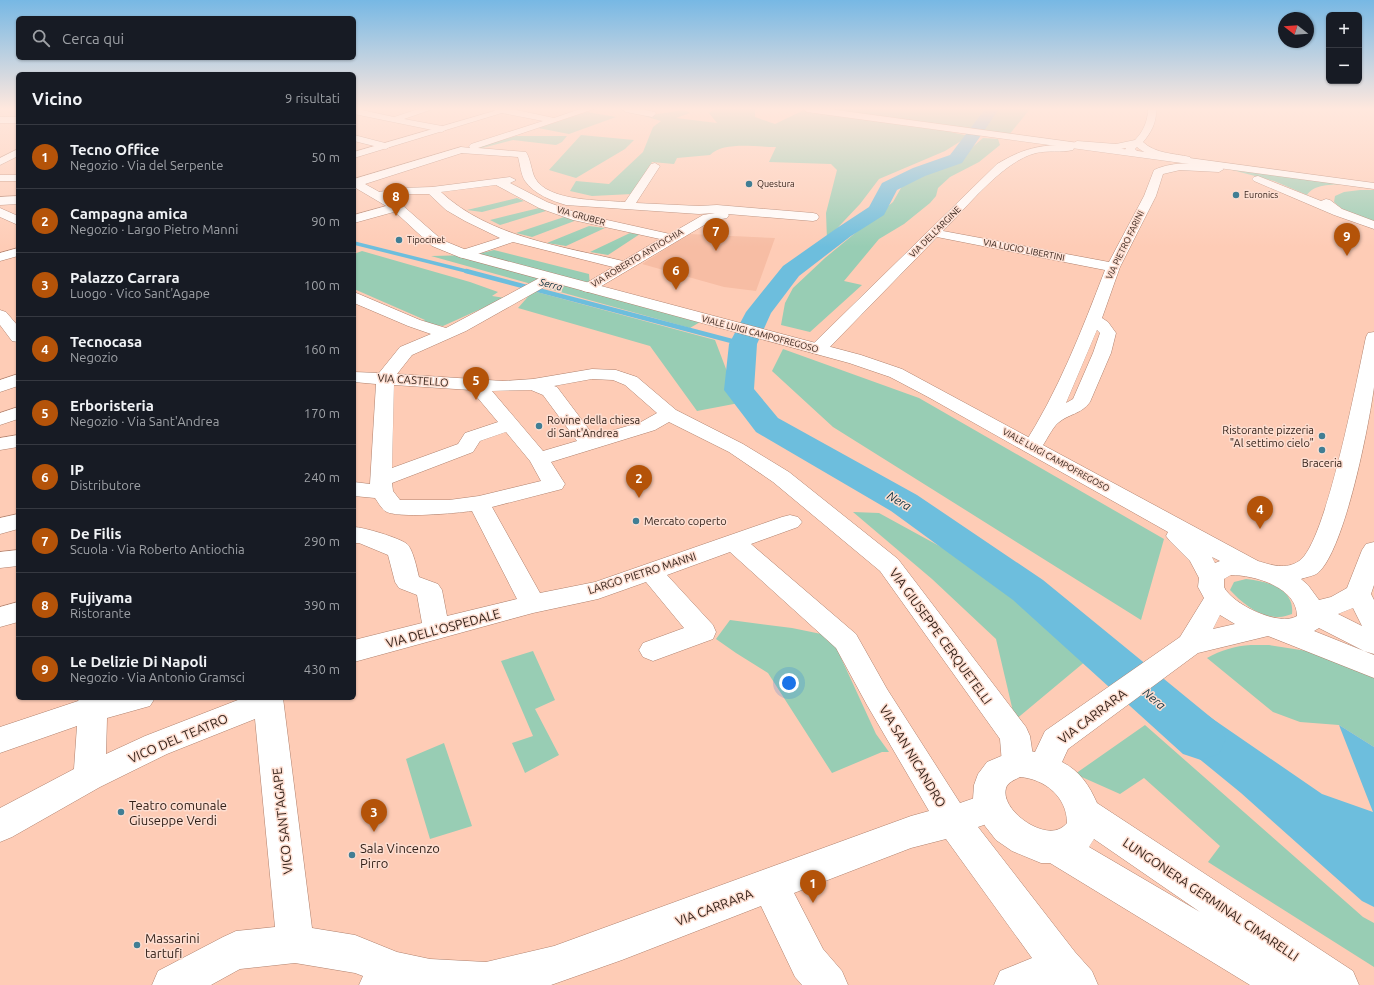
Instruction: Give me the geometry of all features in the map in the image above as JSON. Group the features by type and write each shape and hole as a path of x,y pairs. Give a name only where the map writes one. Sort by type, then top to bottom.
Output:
{"street":[{"path":"0,162 13,155"},
{"path":"356,182 445,155"},
{"path":"377,195 403,191 432,190 530,180 522,155"},
{"name":"VIA DELL'ARGINE","path":"812,347 934,233 1001,166 1019,155"},
{"path":"1133,155 1219,167"},
{"path":"1133,155 1152,164 1157,168 1158,172 1169,168 1179,167 1219,167"},
{"path":"1133,155 1154,159 1374,187"},
{"path":"1163,155 1219,167 1268,182 1374,227"},
{"path":"628,206 655,166"},
{"name":"VIA PIETRO FARINI","path":"1033,446 1050,419 1081,402 1102,353 1108,333 1102,325 1094,319 1113,267 1150,196 1158,172"},
{"path":"0,178 16,178"},
{"name":"VIA ROBERTO ANTIOCHIA","path":"530,180 537,187 551,196 566,201 628,206 683,208 703,214"},
{"name":"VIA GRUBER","path":"501,183 543,205 577,217 671,238"},
{"name":"VIALE LUIGI CAMPOFREGOSO","path":"356,184 397,207 437,243 464,254 545,281 588,288 812,347 855,359 896,374 935,393 1033,446 1249,567"},
{"path":"1338,212 1326,204 1324,197 1330,192 1344,188 1374,187"},
{"path":"432,190 450,207 469,218 512,238 624,266"},
{"path":"356,218 397,207"},
{"name":"VIA ROBERTO ANTIOCHIA","path":"659,207 687,220"},
{"path":"0,212 16,220"},
{"name":"VIA ROBERTO ANTIOCHIA","path":"588,288 671,238 687,220 703,214 748,212 813,217"},
{"name":"VIA LUCIO LIBERTINI","path":"934,233 1113,267"},
{"path":"464,254 512,238"},
{"path":"0,257 16,253"},
{"path":"406,351 447,334 545,281"},
{"path":"356,298 414,323 447,334"},
{"path":"0,315 9,333"},
{"path":"414,323 416,333 406,351 385,378 382,486 393,506 449,507 479,503 554,484 539,460 511,424 476,384"},
{"path":"1276,576 1309,567 1323,548 1341,494 1349,463 1374,337"},
{"path":"533,384 592,374 616,375 631,381 669,414 648,426 589,443 539,460"},
{"name":"VIA CASTELLO","path":"356,376 502,386 533,384"},
{"path":"0,387 16,380"},
{"path":"533,384 550,392 589,443"},
{"name":"VIA GIUSEPPE CERQUETELLI","path":"669,414 736,448 781,477 889,565 1015,736 1039,757"},
{"path":"0,419 16,415"},
{"path":"356,489 382,486 466,448 472,437 511,424"},
{"path":"0,444 16,441"},
{"path":"479,503 533,604"},
{"name":"VIALE LUIGI CAMPOFREGOSO","path":"1157,516 1199,556 1225,606 1240,616 1274,628"},
{"path":"0,526 16,522"},
{"name":"LARGO PIETRO MANNI","path":"533,604 598,590 790,522"},
{"path":"356,535 362,535 399,550 408,582 429,590 437,630"},
{"name":"VIA SAN NICANDRO","path":"734,542 846,641 877,697 953,821 1070,976"},
{"path":"1311,612 1338,604 1358,594 1374,550"},
{"path":"0,560 16,558"},
{"path":"1215,588 1218,571 1230,567 1249,567 1276,576 1301,593 1308,603 1311,612 1374,644"},
{"path":"650,572 703,632 653,650"},
{"name":"VIA CARRARA","path":"1190,644 1215,588"},
{"path":"1358,594 1374,624"},
{"name":"VIA DELL'OSPEDALE","path":"356,650 533,604"},
{"name":"VIA CARRARA","path":"1039,757 1190,644 1274,628 1301,627 1310,620 1311,612"},
{"path":"0,617 16,613"},
{"path":"1274,628 1374,667"},
{"path":"0,740 92,705 126,700"},
{"name":"VICO DEL TEATRO","path":"0,826 89,777 156,745 266,700"},
{"name":"VICO SANT'AGAPE","path":"268,700 295,944"},
{"path":"89,777 92,705"},
{"path":"1039,757 1070,787 1079,799 1084,813 1084,825 1078,836 1069,843 1056,847 1041,846 1026,841 1011,832 1003,824 992,807 988,794 990,782 996,773 1006,766 1039,757"},
{"name":"VIA CARRARA","path":"172,985 236,950 295,944 355,954 402,978 484,983 554,965 622,941 911,832 953,821 992,807"},
{"name":"LUNGONERA GERMINAL CIMARELLI","path":"1084,813 1339,985"},
{"path":"1056,847 1287,985"},
{"path":"770,885 809,963 828,985"},
{"path":"1014,985 1070,976"}],"shaded area":[{"path":"689,234 775,238 756,291 724,287 642,264"}],"green space":[{"path":"563,155 615,155 576,178 549,170"},
{"path":"640,155 710,155 677,158 674,164 652,162 632,194 592,196 570,191 576,181 609,184"},
{"path":"772,155 936,155 879,179 860,204 827,239 826,213 837,170 831,164 769,162"},
{"path":"963,155 988,155 979,162 950,177 938,188 936,196 930,203 904,224 879,239 844,281 862,285 810,332 781,325 785,303 793,288 825,258 893,202 905,181"},
{"path":"1221,167 1344,184 1318,187 1310,191 1307,195 1274,181"},
{"path":"1374,190 1374,222 1342,209 1334,202 1335,196 1344,192"},
{"path":"517,198 524,201 482,212 467,210"},
{"path":"539,208 546,211 500,225 490,220"},
{"path":"564,217 577,220 532,237 516,233"},
{"path":"589,226 605,228 566,246 547,243"},
{"path":"630,233 640,234 608,255 590,252"},
{"path":"494,250 589,274 590,287 710,316 690,328 431,256 474,255"},
{"path":"362,251 470,282 498,292 492,296 505,298 443,326 420,323 425,320 356,290 356,253"},
{"path":"533,291 715,340 739,403 697,411 650,346 518,308"},
{"path":"783,349 919,398 1164,539 1141,620 833,427 772,371"},
{"path":"853,512 879,513 963,559 1093,655 1015,720 996,639 932,579"},
{"path":"1246,579 1270,584 1284,592 1292,605 1292,614 1281,617 1272,617 1258,612 1246,605 1230,590 1234,582"},
{"path":"730,620 792,628 831,636 876,734 889,752 882,752 832,773 768,673 716,639"},
{"path":"1251,645 1269,645 1307,651 1374,677 1374,747 1339,725 1300,722 1273,712 1207,658 1228,649"},
{"path":"533,651 555,700 535,709 559,755 525,773 512,743 533,736 501,661"},
{"path":"1145,725 1363,917 1374,923 1374,967 1208,862 1220,846 1144,778 1120,794 1075,774"},
{"path":"444,743 472,826 430,839 406,759"}],"water":[{"path":"1178,695 1322,794 1373,812 1339,725 1374,747 1374,907 1362,901 1241,793 1148,717"}],"waterway":[{"name":"Nera","path":"959,155 956,159 919,172 889,187 877,211 844,232 791,271 759,312 743,344 739,390 767,425 904,503 1028,590 1201,739"},
{"name":"Serra","path":"356,244 466,271"},
{"name":"Serra","path":"466,271 470,272"},
{"name":"Serra","path":"466,271 743,344"}],"place":[{"name":"Questura","path":"749,184"},
{"name":"Euronics","path":"1236,195"},
{"name":"Fujiyama","path":"396,216"},
{"name":"Tipocinet","path":"399,240"},
{"name":"De Filis","path":"716,251"},
{"name":"Le Delizie Di Napoli","path":"1347,256"},
{"name":"IP","path":"676,290"},
{"name":"Erboristeria","path":"476,400"},
{"name":"Rovine della chiesa di Sant'Andrea","path":"539,426"},
{"name":"Ristorante pizzeria \"Al settimo cielo\"","path":"1322,436"},
{"name":"Braceria","path":"1322,450"},
{"name":"Campagna amica","path":"639,498"},
{"name":"Mercato coperto","path":"636,521"},
{"name":"Tecnocasa","path":"1260,529"},
{"name":"Teatro comunale Giuseppe Verdi","path":"121,812"},
{"name":"Palazzo Carrara","path":"374,832"},
{"name":"Sala Vincenzo Pirro","path":"352,855"},
{"name":"Tecno Office","path":"813,903"},
{"name":"Massarini tartufi","path":"137,945"}]}
